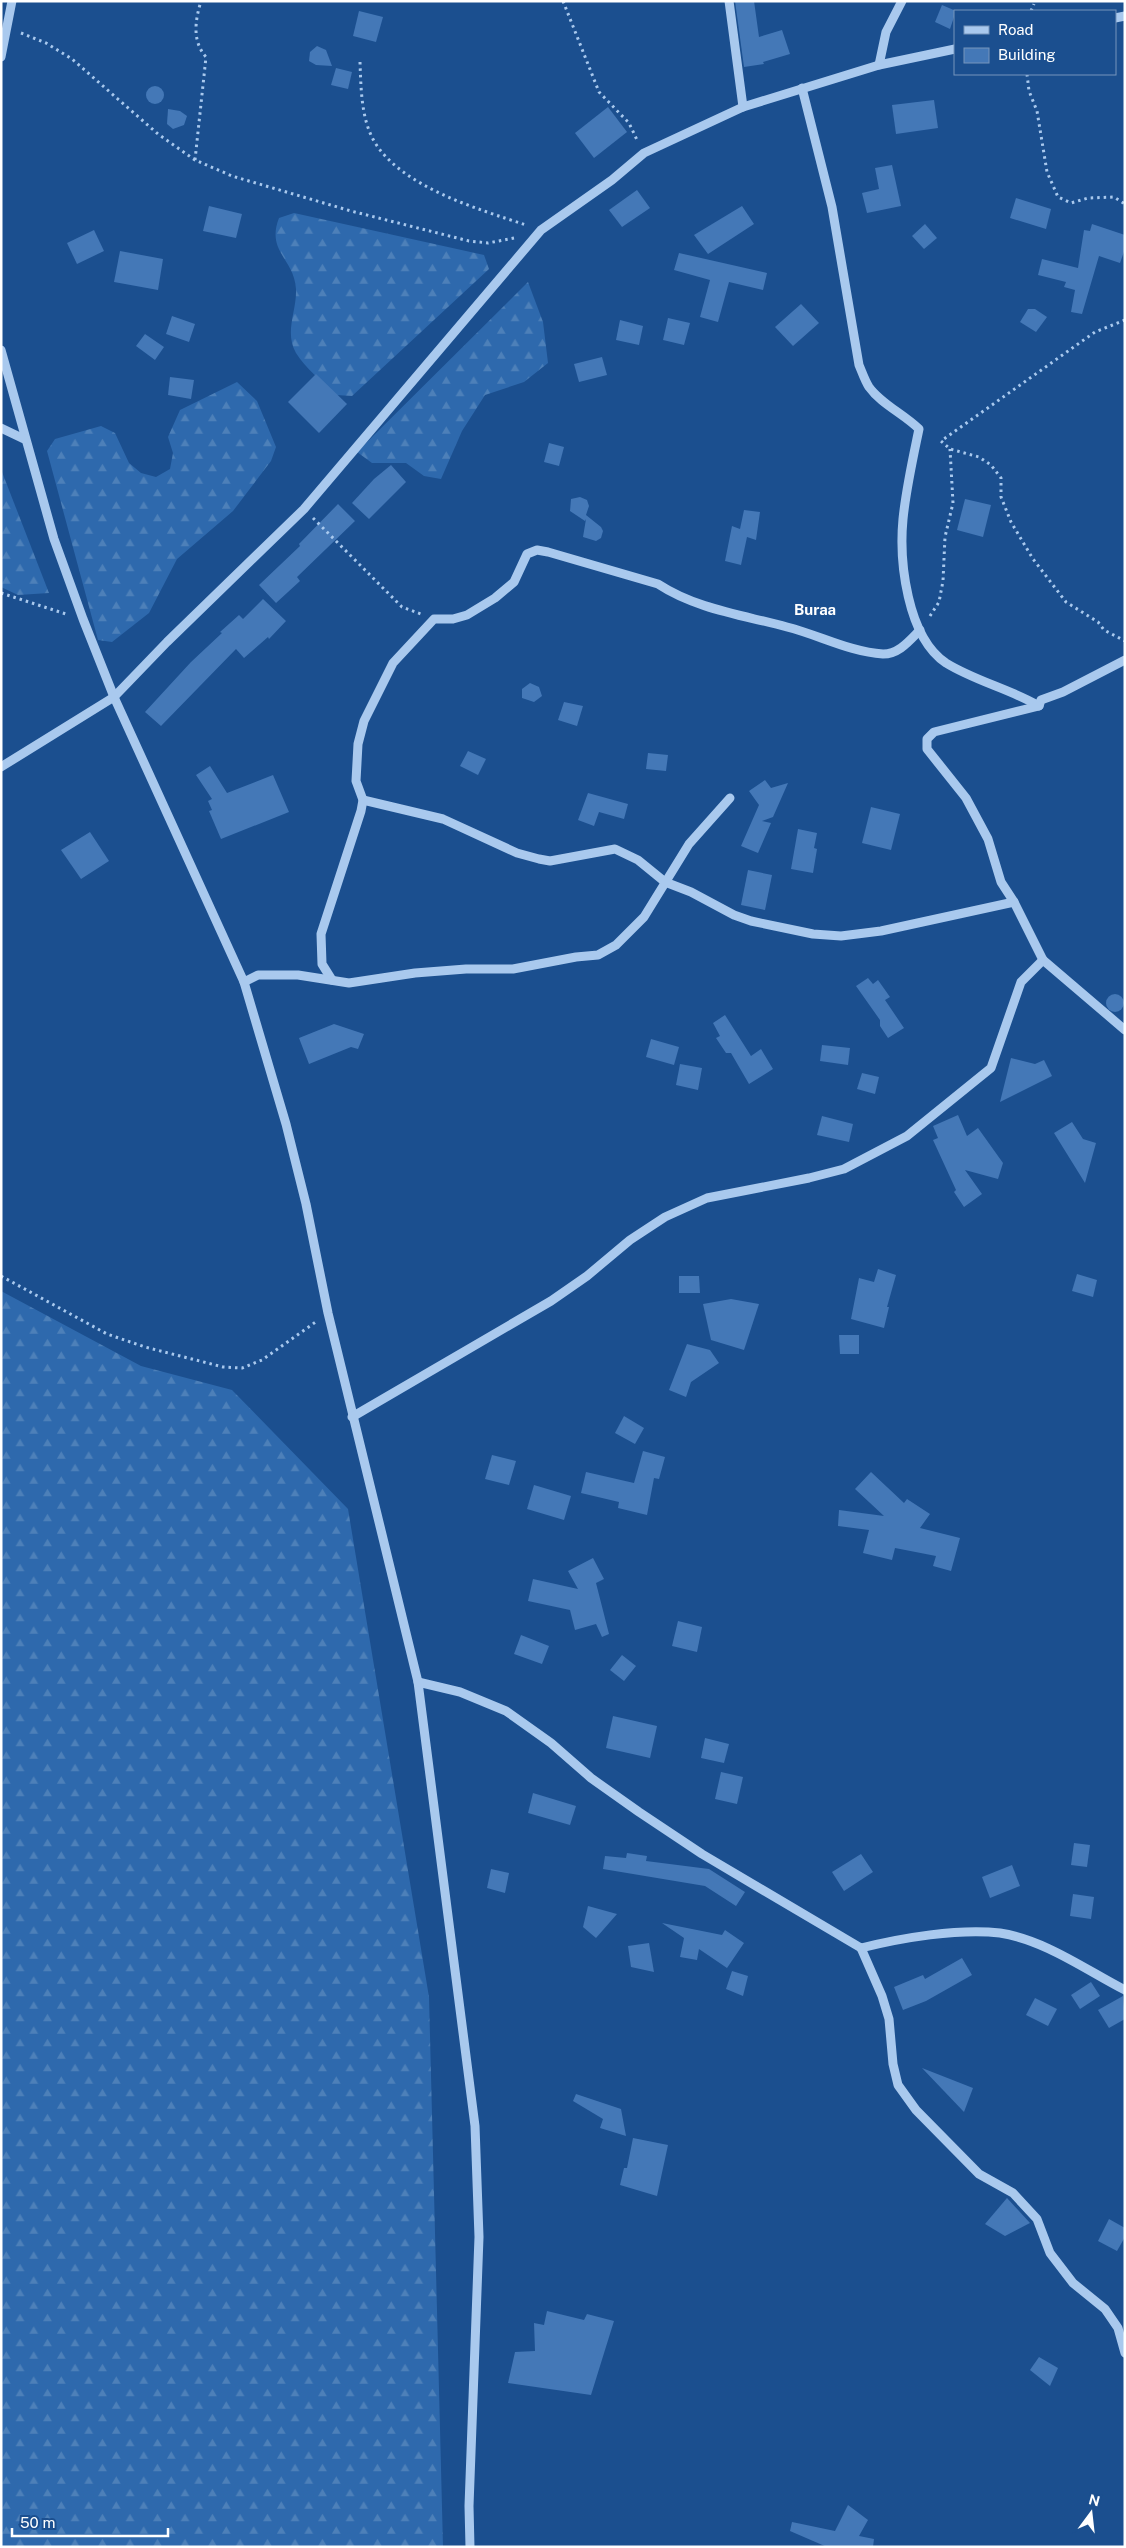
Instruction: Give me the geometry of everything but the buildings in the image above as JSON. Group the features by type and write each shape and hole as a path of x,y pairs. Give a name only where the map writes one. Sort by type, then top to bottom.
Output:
{"street":[{"path":"1,56 12,1"},
{"path":"729,1 743,107"},
{"path":"879,65 886,32 902,1"},
{"path":"1,767 114,697 167,642 304,509 541,230 612,180 644,153 743,107 879,65 954,49"},
{"path":"802,88 832,207 859,365 868,386 877,396 905,415 919,429 903,519 903,543 910,602 920,630 945,662 1039,706"},
{"path":"1,350 24,439 54,539 83,619 114,697 244,982 286,1124 306,1204 328,1313 352,1417 418,1682 475,2126 479,2237 469,2506 470,2547"},
{"path":"1,428 24,439"},
{"path":"332,980 322,964 321,934 355,834 363,800 356,781 358,744 364,721 393,663 434,619 453,619 467,615 495,598 514,582 527,554 537,550 658,584 673,594 732,614 789,627 854,648 884,654 900,650 920,630"},
{"path":"1039,706 1041,700 1063,692 1125,660"},
{"path":"1039,706 934,732 927,738 927,750 960,788 988,838 1001,882 1014,902 1043,960 1125,1030"},
{"path":"244,982 258,975 298,975 349,983 415,973 466,969 513,969 576,957 598,956 632,931 644,916 689,844 730,798"},
{"path":"363,800 443,819 511,850 539,859 550,861 615,849 638,860 664,882 691,892 751,921 790,931 842,936 881,931 1014,902"},
{"path":"352,1417 551,1301 587,1276 630,1240 665,1217 707,1198 809,1178 844,1169 907,1136 991,1068 1021,982 1043,960"},
{"path":"418,1682 460,1692 506,1711 551,1743 591,1778 702,1854 861,1948 882,1996 889,2019 893,2064 898,2085 916,2110 979,2174 1013,2194 1037,2219 1050,2253 1073,2284 1105,2309 1118,2328 1125,2352"},
{"path":"861,1948 925,1935 1000,1934 1030,1942 1057,1954 1125,1990"}],"path":[{"path":"195,160 206,57 198,48 196,32 201,1"},
{"path":"563,1 599,92 629,122 644,153"},
{"path":"1031,10 1034,4"},
{"path":"8,24 19,32 46,43 72,59 158,134 195,160 232,176 352,211 469,240 488,243 541,230"},
{"path":"360,62 362,100 366,120 374,141 392,162 424,185 541,230"},
{"path":"1027,75 1029,92 1037,111 1047,172 1058,197 1071,202 1088,198 1114,197 1125,204"},
{"path":"1125,320 1095,332 942,441 950,449 979,458 991,465 1001,478 1001,498 1011,522 1033,559 1066,602 1125,641"},
{"path":"920,630 939,602 944,581 945,537 953,503 950,449"},
{"path":"304,509 402,607 434,619"},
{"path":"1,593 83,619"},
{"path":"1,1276 107,1334 145,1347 223,1367 242,1368 262,1360 328,1313"}],"green space":[{"path":"294,213 484,255 489,269 352,396 336,395 304,364 296,353 291,337 296,289 291,270 278,247 276,230 279,218"},
{"path":"528,282 543,322 548,363 524,382 485,395 462,431 441,479 424,476 406,463 372,463 357,452"},
{"path":"237,382 257,401 276,447 271,461 233,511 177,559 149,613 112,642 98,640 47,451 55,439 101,426 115,433 129,463 141,473 156,477 170,469 173,453 168,437 180,410"},
{"path":"1,471 49,593 18,595 1,587"},
{"path":"1,1291 141,1366 232,1390 348,1509 429,1997 443,2547 1,2547"}],"district":[{"name":"Buraa","path":"815,609"}]}
